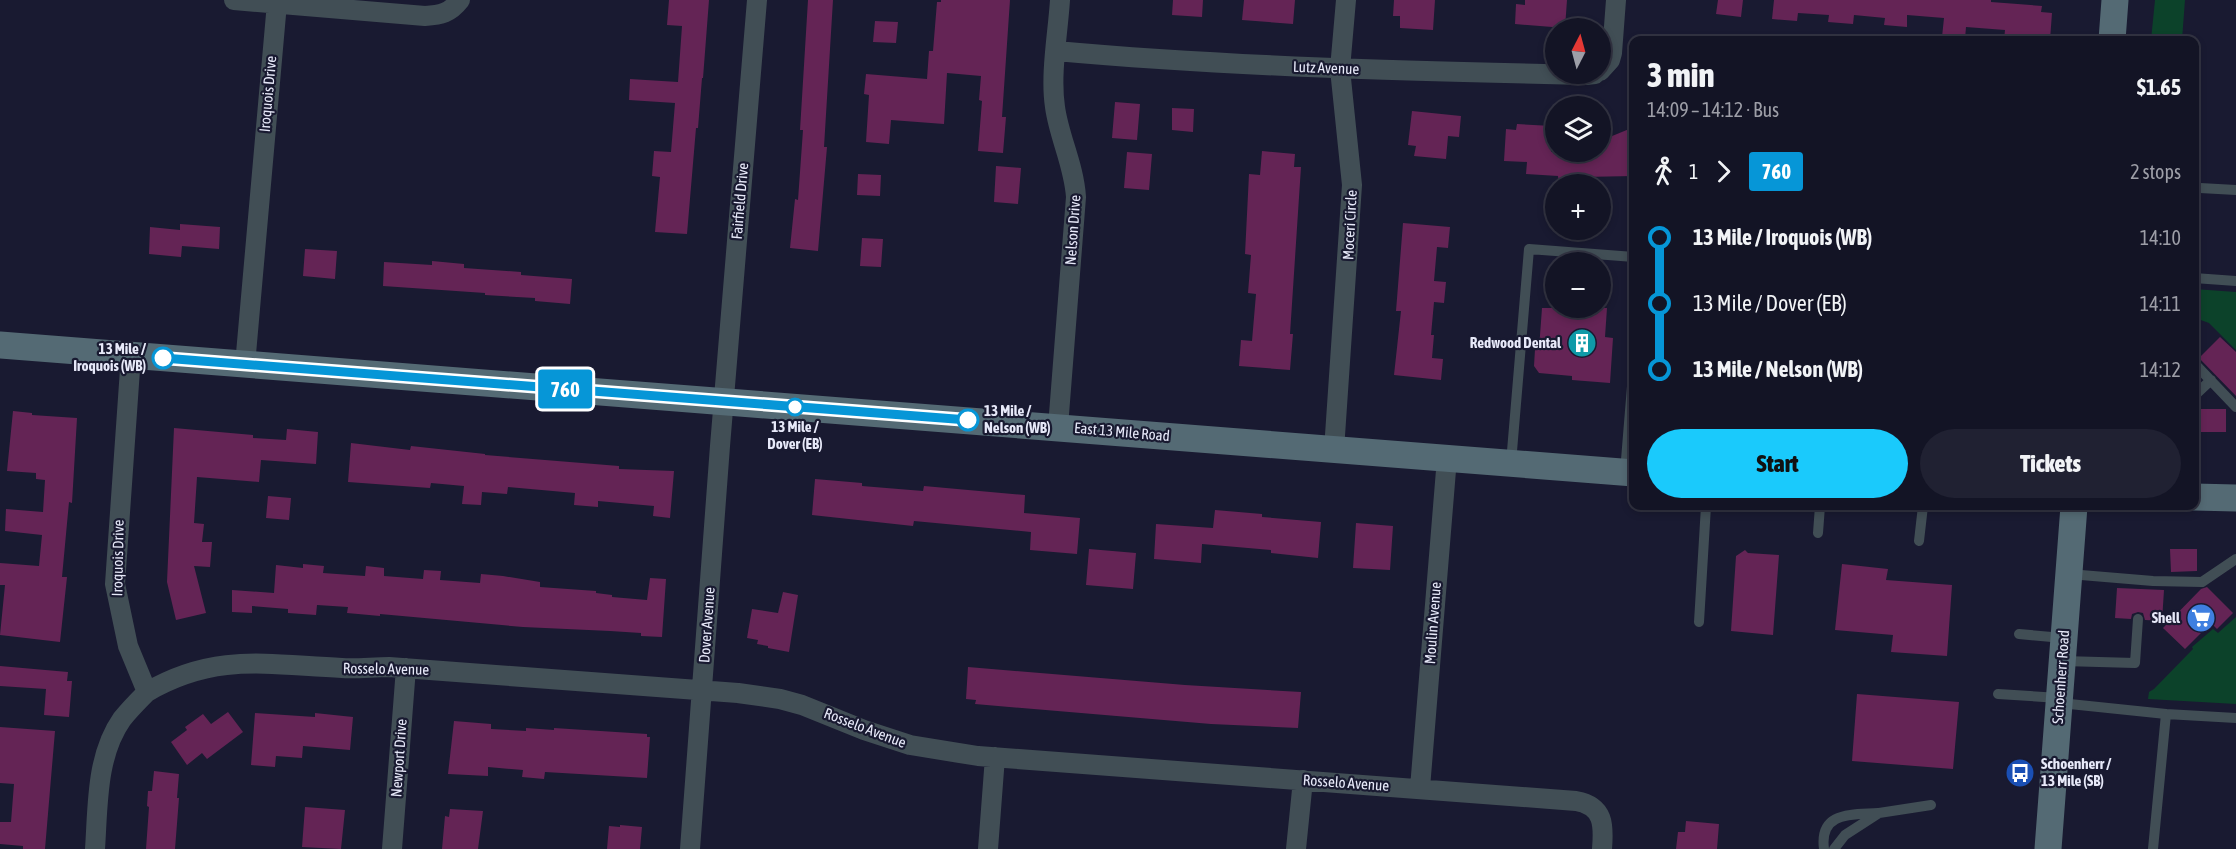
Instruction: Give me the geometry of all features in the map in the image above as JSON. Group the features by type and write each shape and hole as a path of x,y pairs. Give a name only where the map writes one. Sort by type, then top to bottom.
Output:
{"main road":[{"path":"2112,36 2115,0"},
{"name":"East 13 Mile Road","path":"0,345 1629,473"},
{"path":"2199,497 2236,498"},
{"name":"Schoenherr Road","path":"2048,849 2074,510"}],"street":[{"path":"234,0 425,16 439,16 456,5"},
{"name":"Fairfield Drive","path":"724,401 757,0"},
{"name":"Nelson Drive","path":"1058,427 1076,197 1070,161 1057,123 1054,104 1060,0"},
{"name":"Moceri Circle","path":"1334,450 1352,185 1340,69 1346,0"},
{"path":"1611,54 1616,0"},
{"name":"Iroquois Drive","path":"245,365 277,3"},
{"name":"Lutz Avenue","path":"1056,51 1206,63 1545,74"},
{"name":"Iroquois Drive","path":"131,356 115,584 128,646 147,692"},
{"name":"Dover Avenue","path":"690,849 724,401"},
{"name":"Moulin Avenue","path":"1420,788 1447,458"},
{"name":"Rosselo Avenue","path":"147,692 178,676 230,663 257,662 346,668 406,668 702,689 756,695 802,705 910,746 995,757 1569,800 1589,804 1603,823 1602,849"},
{"name":"Newport Drive","path":"392,849 406,668"},
{"path":"95,849 101,775 106,753 121,720 147,692"},
{"path":"988,849 995,757"},
{"path":"1296,849 1303,780"}],"lane":[{"path":"2200,188 2236,190"},
{"path":"1511,463 1529,249 1629,257"},
{"path":"2199,278 2236,281"},
{"path":"2199,368 2236,407"},
{"path":"2199,391 2211,380"},
{"path":"1699,622 1706,510"},
{"path":"1818,533 1820,510"},
{"path":"1919,542 1923,510"},
{"path":"2068,574 2139,584 2202,582 2236,559"},
{"path":"2019,634 2063,649 2135,663 2138,619"},
{"path":"1998,694 2166,714 2236,718"},
{"path":"2153,849 2166,714"},
{"path":"1824,849 1823,841 1830,822 1839,816 1931,805"},
{"path":"1834,849 1845,835 1879,813"}],"green space":[{"path":"2155,0 2185,0 2182,36 2151,36"},
{"path":"2199,289 2236,292 2236,350 2209,323 2199,319"},
{"path":"2236,617 2236,704 2148,699 2149,692 2193,649 2192,647 2213,629 2218,633"}],"building":[{"path":"669,0 709,0 687,234 655,232 660,177 652,176 654,151 671,152 675,103 629,100 630,79 678,82 682,26 667,25"},
{"path":"808,0 833,0 824,147 827,147 818,251 790,248 795,199 798,200"},
{"path":"941,0 1010,0 1002,117 1006,117 1003,153 978,151 982,101 979,100 981,76 947,73 944,124 891,120 889,144 866,142 869,95 864,94 866,74 927,79 929,51 933,51 937,2"},
{"path":"1173,0 1203,0 1202,17 1172,15"},
{"path":"1244,0 1295,0 1293,24 1242,20"},
{"path":"1394,0 1435,0 1433,30 1400,28 1400,16 1393,16"},
{"path":"1525,0 1567,0 1566,18 1545,18 1545,26 1515,24 1516,4 1525,5"},
{"path":"1718,0 1743,0 1741,17 1716,14"},
{"path":"1774,0 1991,0 1991,2 2042,6 2041,12 2052,13 2050,36 2004,36 2005,30 1966,27 1965,36 1942,36 1944,18 1907,15 1907,27 1884,25 1885,18 1854,15 1853,24 1828,22 1829,15 1798,13 1797,21 1772,19"},
{"path":"875,21 898,22 896,43 873,42"},
{"path":"1115,102 1140,104 1137,140 1112,138"},
{"path":"1172,108 1194,109 1193,132 1172,130"},
{"path":"1412,111 1461,116 1459,137 1448,136 1446,159 1414,156 1416,146 1408,145"},
{"path":"1517,124 1545,126 1545,162 1611,162 1611,136 1629,129 1629,176 1526,174 1527,162 1504,161 1506,129 1516,130"},
{"path":"1262,151 1295,154 1294,167 1301,167 1290,334 1293,334 1290,370 1239,366 1241,340 1252,341 1256,294 1248,293 1251,255 1245,254 1249,174 1260,175"},
{"path":"1127,152 1152,154 1149,190 1124,188"},
{"path":"996,166 1021,168 1018,204 994,202"},
{"path":"858,174 881,175 880,196 857,195"},
{"path":"1403,223 1450,227 1448,248 1437,247 1434,281 1446,282 1444,303 1434,302 1431,335 1434,335 1432,358 1443,359 1441,380 1394,375 1401,311 1396,311"},
{"path":"180,224 220,227 219,249 182,246 181,257 149,254 150,227 180,230"},
{"path":"862,238 883,239 881,267 860,266"},
{"path":"305,249 337,251 335,279 303,276"},
{"path":"432,261 464,264 464,268 572,279 570,304 535,301 535,298 485,295 485,293 383,286 384,262 432,265"},
{"name":"Redwood Dental","path":"1542,308 1545,308 1545,318 1606,318 1605,337 1613,338 1610,383 1572,380 1572,376 1539,373 1534,366 1535,349 1539,349"},
{"path":"2220,337 2236,352 2236,396 2199,358"},
{"path":"2199,409 2226,409 2226,432 2199,432"},
{"path":"13,411 32,413 32,415 77,418 72,503 69,502 62,577 67,577 60,642 0,635 5,585 0,585 0,563 39,566 42,535 5,531 6,509 43,512 45,480 36,479 36,473 7,471"},
{"path":"174,428 286,440 287,429 318,432 316,464 261,460 259,482 197,477 194,523 204,524 202,542 212,542 210,567 194,566 206,613 176,620 167,582"},
{"path":"351,443 410,450 411,446 485,455 619,466 619,469 674,471 670,518 653,516 654,506 598,501 598,507 574,505 575,493 508,487 507,494 482,492 481,505 462,504 464,486 431,483 430,488 348,482"},
{"path":"815,479 923,491 924,486 1025,495 1024,513 1080,518 1077,554 1030,550 1031,532 914,521 913,526 812,515"},
{"path":"268,496 291,498 289,520 266,518"},
{"path":"1215,510 1321,522 1318,558 1271,553 1271,550 1202,544 1201,563 1154,559 1156,524 1213,528"},
{"path":"1356,523 1393,526 1390,570 1353,568"},
{"path":"1089,549 1136,553 1133,589 1086,585"},
{"path":"2170,549 2197,549 2197,571 2171,572"},
{"path":"1745,550 1748,553 1779,555 1773,635 1731,631 1736,556"},
{"path":"303,564 324,566 323,573 365,576 366,566 384,568 384,576 423,579 424,570 441,571 440,580 480,583 481,574 503,576 540,582 540,587 596,591 596,593 612,595 612,597 647,600 650,578 666,579 662,637 641,636 641,633 523,627 347,613 348,607 317,605 316,615 288,613 288,609 252,606 252,613 232,612 232,590 274,593 276,565 303,568"},
{"path":"1842,564 1888,569 1886,580 1952,585 1947,656 1891,652 1893,635 1835,630"},
{"name":"Shell","path":"2207,587 2233,613 2217,629 2211,623 2185,649 2163,628 2201,589"},
{"path":"2117,588 2164,590 2162,621 2145,620 2143,613 2138,612 2132,614 2131,619 2115,618"},
{"path":"783,592 798,595 789,652 768,648 768,646 757,644 758,640 747,638 752,609 778,613"},
{"path":"0,666 68,672 67,681 72,681 69,717 44,715 46,689 0,686"},
{"path":"968,667 1301,692 1298,728 1211,724 975,704 976,700 966,699"},
{"path":"1857,694 1959,702 1953,769 1852,761"},
{"path":"228,712 243,732 207,759 202,753 187,765 171,742 187,730 185,727 203,714 211,724"},
{"path":"255,713 315,717 315,713 353,717 350,750 303,746 302,758 276,756 275,767 251,765"},
{"path":"454,721 491,724 491,729 526,731 526,728 554,730 554,728 647,734 647,737 650,737 647,778 545,772 544,779 522,777 523,770 488,767 488,776 448,774"},
{"path":"0,727 55,731 45,849 23,849 23,846 0,844 0,822 11,822 14,784 0,783"},
{"path":"154,771 179,774 175,849 146,849 148,791 152,791"},
{"path":"305,807 345,810 341,849 302,847"},
{"path":"450,809 483,811 478,849 442,849 445,816 449,817"},
{"path":"1686,821 1719,824 1717,849 1676,849 1678,832 1685,832"},
{"path":"620,825 642,827 640,849 607,849 609,826 620,827"}],"bus line":[{"name":"760","path":"163,358 968,420"}],"place":[{"name":"Redwood Dental","path":"1582,343"},
{"name":"13 Mile / Iroquois (WB)","path":"163,358"},
{"name":"13 Mile / Dover (EB)","path":"795,407"},
{"name":"13 Mile / Nelson (WB)","path":"968,420"},
{"name":"Shell","path":"2201,618"},
{"name":"Schoenherr / 13 Mile (SB)","path":"2020,773"}]}
